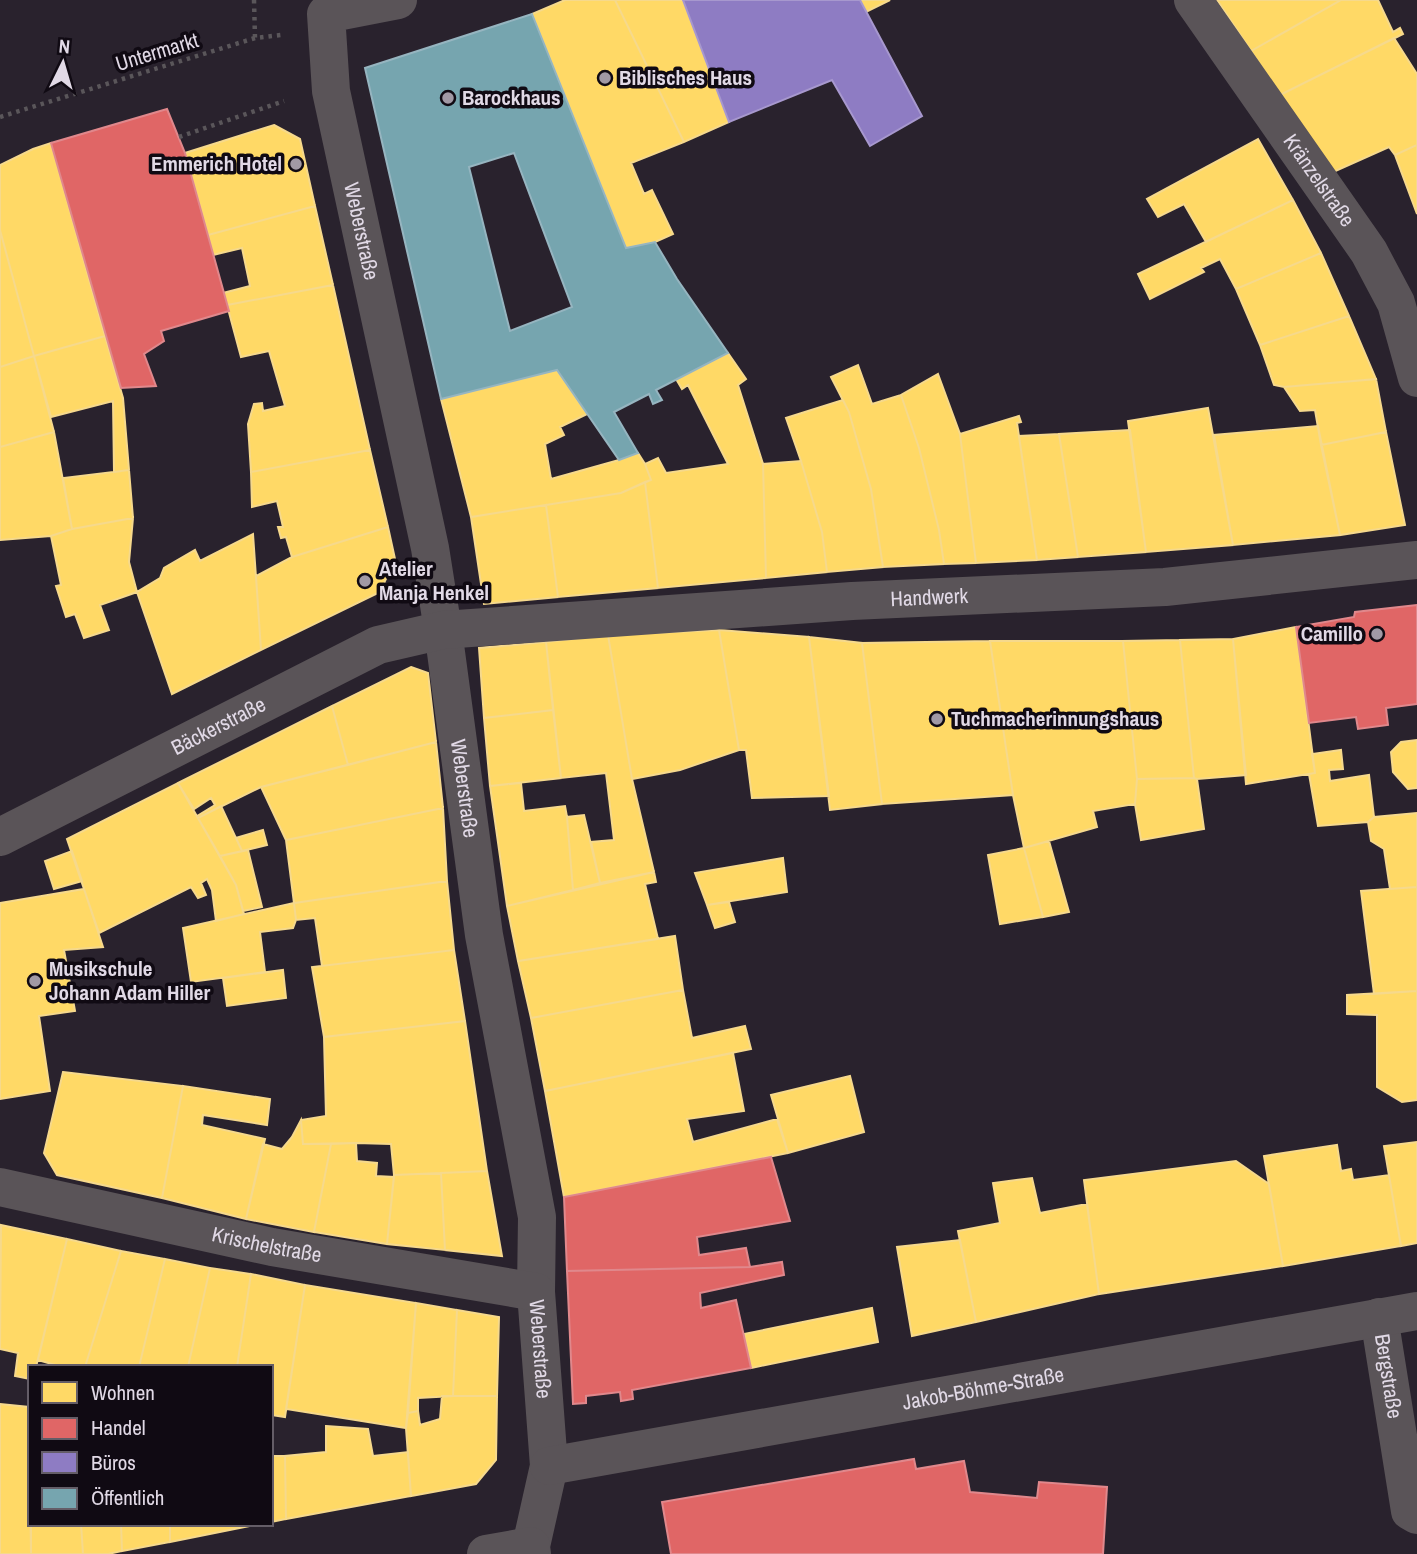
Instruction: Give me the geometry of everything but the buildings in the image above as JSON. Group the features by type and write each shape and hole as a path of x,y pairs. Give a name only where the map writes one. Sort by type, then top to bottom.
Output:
{"street":[{"path":"327,36 326,14 398,0"},
{"name":"Kränzelstraße","path":"1194,0 1369,252 1396,303 1417,377"},
{"name":"Weberstraße","path":"327,36 331,91 430,548 484,935 537,1217 536,1292 549,1466 531,1550"},
{"name":"Handwerk","path":"443,630 852,601 1164,587 1417,560"},
{"name":"Bäckerstraße","path":"0,837 378,645 443,630"},
{"name":"Krischelstraße","path":"0,1187 272,1247 536,1292"},
{"name":"Jakob-Böhme-Straße","path":"549,1466 1417,1311"},
{"name":"Bergstraße","path":"1379,1317 1410,1511 1417,1516"},
{"path":"486,1554 531,1550"}],"path":[{"path":"254,0 255,38"},
{"name":"Untermarkt","path":"0,117 255,38 295,33 327,36"},
{"path":"179,137 284,101"}],"place":[{"name":"Biblisches Haus","path":"605,78"},
{"name":"Barockhaus","path":"448,98"},
{"name":"Emmerich Hotel","path":"296,164"},
{"name":"Atelier Manja Henkel","path":"365,581"},
{"name":"Camillo","path":"1377,634"},
{"name":"Tuchmacherinnungshaus","path":"937,719"},
{"name":"Musikschule Johann Adam Hiller","path":"35,981"}]}
